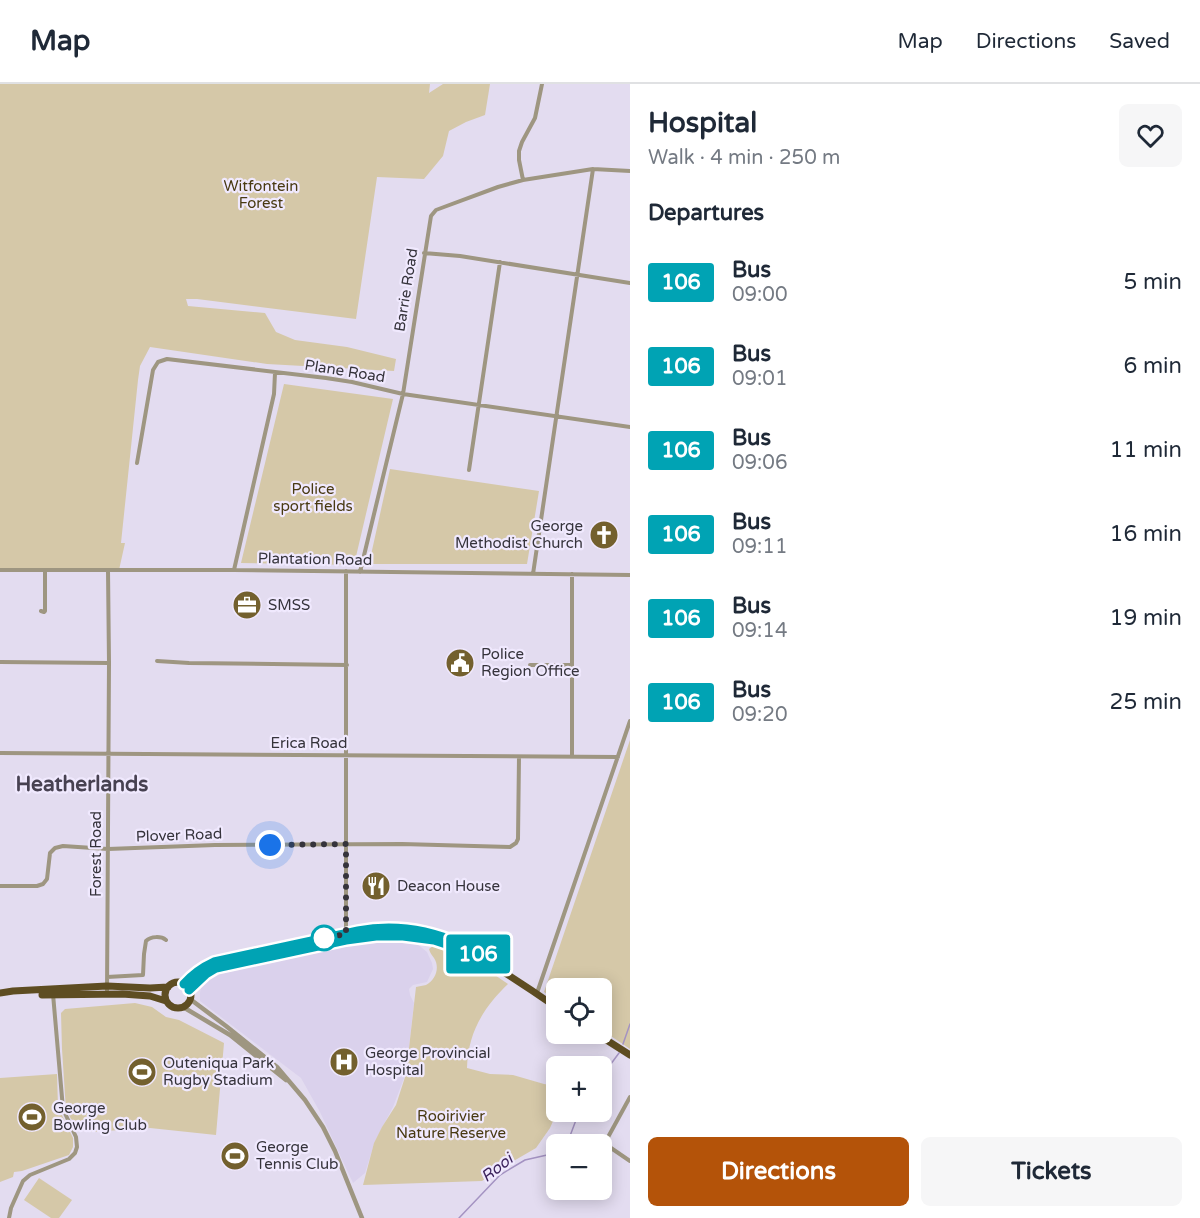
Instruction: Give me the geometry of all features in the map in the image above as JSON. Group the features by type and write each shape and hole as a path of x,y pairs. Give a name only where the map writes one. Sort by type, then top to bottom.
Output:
{"highway":[{"path":"107,989 147,996 166,1001 173,1007 183,1007 190,999 186,987 188,979 214,962 346,937 377,928 397,928 430,933 452,940 472,950 546,1000"},
{"path":"3,993 14,995 168,987 174,983 186,987"},
{"path":"166,1001 165,994 168,987"},
{"path":"612,1044 630,1056"}],"street":[{"path":"523,180 519,151 536,115 542,84"},
{"path":"533,574 593,169"},
{"name":"Barrie Road","path":"360,572 403,394 429,220 433,213 498,187 523,180 593,169 630,171"},
{"path":"424,253 460,256 630,283"},
{"path":"469,470 500,262"},
{"name":"Plane Road","path":"137,463 153,370 158,362 171,359 352,382 403,394 630,427"},
{"path":"234,570 274,394 275,373"},
{"name":"Plantation Road","path":"0,570 234,570 630,575"},
{"path":"41,611 45,611 45,570"},
{"name":"Forest Road","path":"107,989 108,570"},
{"path":"346,572 346,937"},
{"path":"572,574 572,756"},
{"path":"156,661 347,665"},
{"path":"0,662 109,663"},
{"path":"530,665 573,665"},
{"path":"537,994 630,721"},
{"name":"Erica Road","path":"0,753 618,757"},
{"name":"Plover Road","path":"0,886 43,884 48,875 49,856 55,848 63,846 108,849 346,844 507,847 517,842 518,835 519,757"},
{"path":"107,977 143,975 146,941 151,938 166,940"},
{"path":"9,1218 23,1181 30,1175 69,1159 77,1147 76,1137 63,1107 52,992"},
{"path":"190,999 281,1071 304,1100 323,1127 335,1151 362,1218"},
{"path":"183,1007 230,1035 288,1082"},
{"path":"630,1096 608,1139 611,1148 630,1161"}],"shaded area":[{"name":"George Provincial Hospital","path":"368,940 409,940 416,943 427,952 433,969 427,982 413,985 409,989 414,1003 406,1073 393,1107 375,1141 365,1173 353,1183 320,1112 301,1078 200,1001 200,993 205,979 222,971"}],"green space":[{"name":"Witfontein Forest","path":"0,84 430,84 429,93 443,84 490,84 485,115 449,131 443,156 424,179 377,177 356,319 186,299 188,306 265,313 276,332 295,340 347,347 396,359 394,371 267,364 150,347 140,366 138,380 121,543 125,543 119,570 0,569"},
{"name":"Police sport fields","path":"284,384 393,399 354,565 241,563"},
{"name":"Police sport fields","path":"390,469 539,491 527,564 369,564"},
{"path":"630,740 630,1049 612,1037 612,978 549,978"},
{"name":"Rooirivier Nature Reserve","path":"433,946 467,956 508,984 491,1002 474,1032 470,1043 467,1068 490,1074 513,1075 546,1084 546,1122 553,1122 536,1148 482,1181 363,1185 374,1143 396,1105 406,1074 416,987 429,983 436,973 437,965 429,949"},
{"name":"Outeniqua Park Rugby Stadium","path":"135,1003 152,1007 166,1017 179,1020 224,1043 216,1135 150,1128 91,1132 71,1119 66,1109 61,1013 65,1009"},
{"name":"George Bowling Club","path":"57,1074 58,1107 73,1138 73,1147 69,1155 14,1172 13,1177 0,1182 0,1078"},
{"path":"39,1178 72,1200 59,1218 51,1218 24,1200"}],"waterway":[{"name":"Rooi","path":"623,1044 630,1024"},
{"name":"Rooi","path":"612,1062 619,1053"},
{"name":"Rooi","path":"571,1134 575,1122"},
{"name":"Rooi","path":"459,1218 500,1175 525,1160 546,1155"}],"bus line":[{"name":"106","path":"184,984 214,962 374,929 397,928 430,933 466,947 481,957 430,940 406,936 365,937 216,968 210,970 189,990"}],"place":[{"name":"George Methodist Church","path":"604,535"},
{"name":"SMSS","path":"247,605"},
{"name":"Police Region Office","path":"460,663"},
{"name":"Deacon House","path":"376,886"},
{"name":"George Provincial Hospital","path":"344,1062"},
{"name":"Outeniqua Park Rugby Stadium","path":"142,1072"},
{"name":"George Bowling Club","path":"32,1117"},
{"name":"George Tennis Club","path":"235,1156"}],"district":[{"name":"Heatherlands","path":"82,784"}],"route":[{"path":"270,845 346,844 346,934 324,938"}]}
